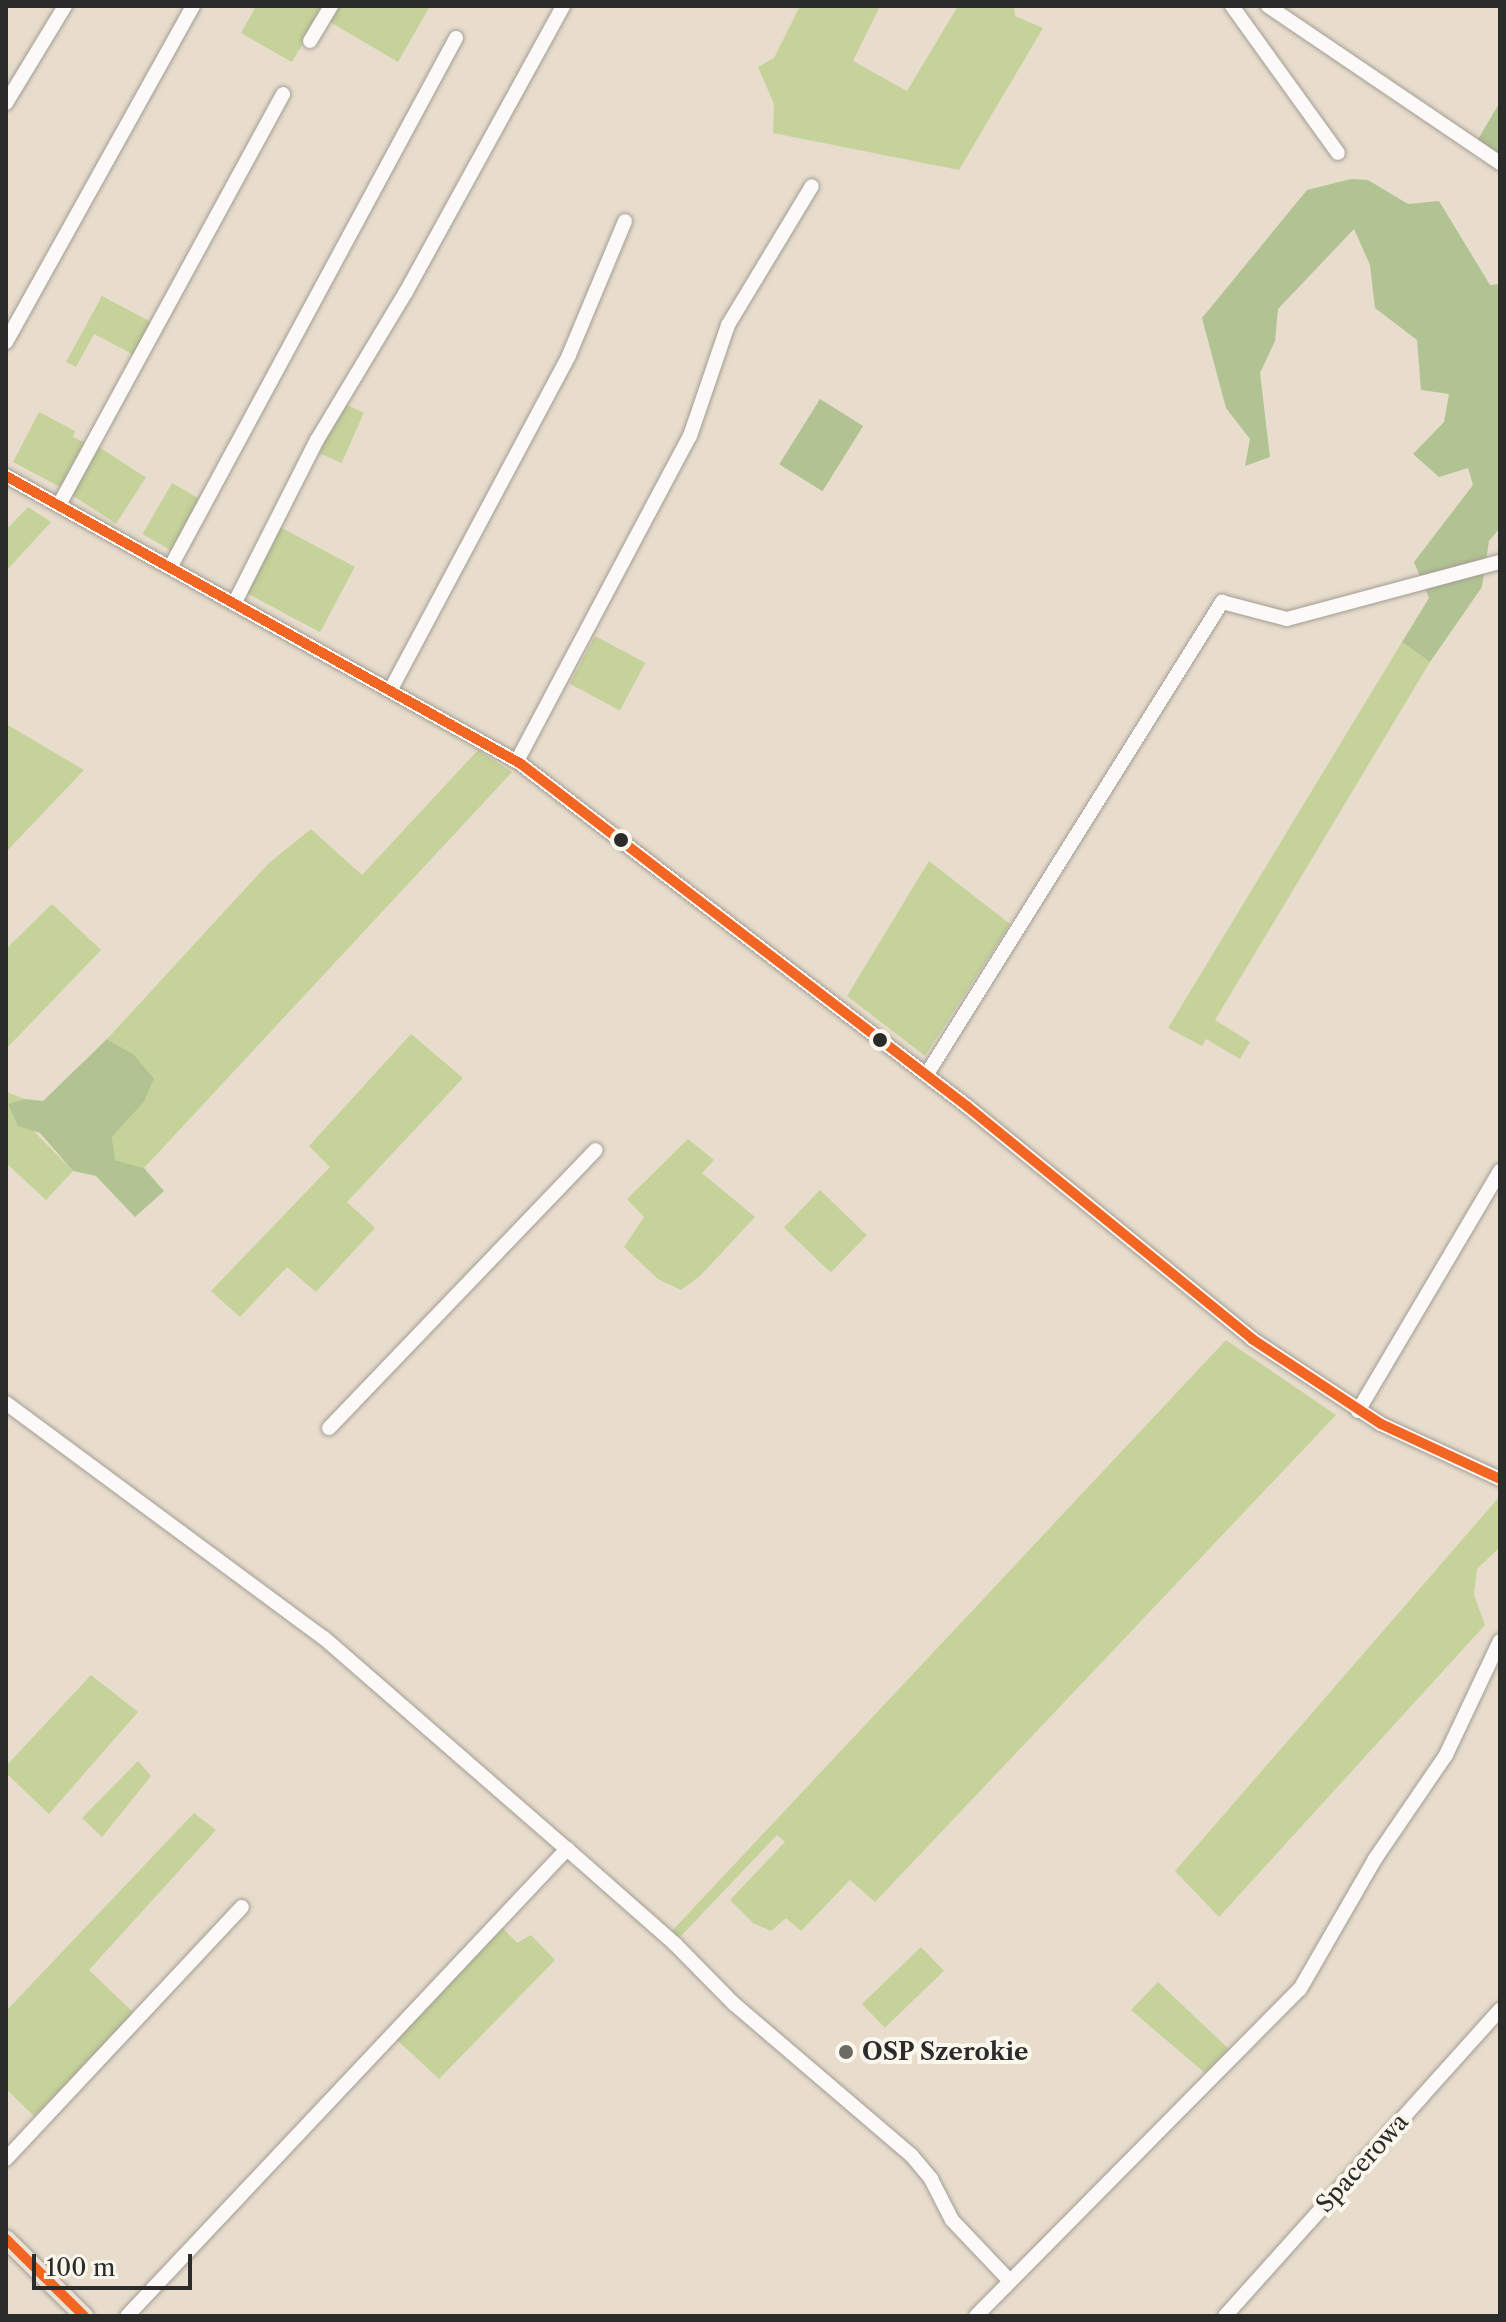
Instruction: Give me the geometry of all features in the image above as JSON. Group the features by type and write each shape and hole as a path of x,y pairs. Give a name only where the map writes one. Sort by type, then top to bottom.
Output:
{"main road":[{"path":"6,2239 84,2316"}],"street":[{"path":"6,103 65,6"},
{"path":"6,342 193,6"},
{"path":"310,41 331,6"},
{"path":"235,602 317,440 406,292 563,6"},
{"path":"1232,6 1338,153"},
{"path":"1268,6 1500,163"},
{"path":"171,566 456,38"},
{"path":"59,505 283,94"},
{"path":"517,761 690,436 728,325 812,186"},
{"path":"391,689 569,355 625,221"},
{"path":"6,476 517,761 927,1074 1231,1323 1358,1411 1500,1479"},
{"path":"927,1074 1222,602 1287,619 1500,562"},
{"path":"329,1428 596,1150"},
{"path":"1358,1411 1500,1171"},
{"path":"6,1403 324,1638 567,1849 684,1952 733,2003 912,2156 931,2179 952,2220 1008,2279"},
{"path":"976,2316 1008,2279 1300,1989 1375,1859 1446,1755 1500,1641"},
{"path":"127,2316 567,1849"},
{"path":"6,2159 242,1907"},
{"name":"Spacerowa","path":"1225,2316 1500,2010"}],"green space":[{"path":"256,6 430,6 398,62 330,22 308,35 292,62 241,33"},
{"path":"800,6 880,6 853,61 907,91 958,6 1014,6 1015,16 1043,28 959,170 773,133 774,104 758,67 774,58"},
{"path":"1500,102 1500,156 1477,141"},
{"path":"1351,179 1368,180 1408,204 1439,201 1490,285 1500,284 1500,528 1489,541 1482,587 1430,662 1402,642 1429,598 1414,562 1473,485 1468,468 1439,477 1413,454 1444,422 1449,394 1421,390 1417,340 1375,308 1370,265 1354,229 1278,309 1275,341 1260,373 1270,457 1245,466 1250,439 1226,408 1202,318 1307,190"},
{"path":"102,296 151,322 134,355 94,334 76,367 66,362"},
{"path":"820,399 863,426 822,491 779,464"},
{"path":"342,403 364,413 342,463 320,453"},
{"path":"39,412 75,431 73,437 88,444 64,489 13,462"},
{"path":"99,447 146,477 116,524 69,493"},
{"path":"172,483 203,501 174,552 143,534"},
{"path":"28,507 51,522 6,571 6,530"},
{"path":"278,526 355,567 320,632 243,591"},
{"path":"595,636 645,663 620,710 570,684"},
{"path":"1402,642 1430,662 1215,1020 1250,1042 1240,1059 1206,1039 1202,1046 1168,1028"},
{"path":"6,724 84,770 6,852"},
{"path":"478,750 512,772 144,1168 114,1160 112,1137 143,1103 133,1054 107,1039 269,863 311,829 362,875"},
{"path":"929,861 1010,924 925,1056 847,996"},
{"path":"52,904 101,950 6,1049 6,949"},
{"path":"411,1034 463,1078 347,1202 375,1228 316,1292 287,1267 240,1317 211,1291 330,1167 309,1146"},
{"path":"107,1039 133,1054 154,1079 143,1103 112,1137 115,1160 144,1168 164,1191 135,1217 96,1176 73,1171 40,1133 18,1126 8,1104 25,1099 43,1101"},
{"path":"6,1092 25,1099 8,1105 73,1171 46,1200 6,1163"},
{"path":"688,1139 714,1160 702,1173 755,1217 700,1276 681,1290 658,1279 624,1247 644,1217 627,1199"},
{"path":"820,1190 867,1235 831,1273 784,1227"},
{"path":"1226,1340 1336,1415 875,1902 850,1880 801,1931 786,1918 771,1931 753,1923 730,1900 785,1842 777,1835 679,1938 672,1931"},
{"path":"1500,1496 1500,1547 1477,1569 1474,1595 1485,1625 1219,1917 1175,1871"},
{"path":"91,1675 138,1712 49,1814 6,1773 6,1766"},
{"path":"138,1761 151,1776 102,1837 82,1818"},
{"path":"194,1813 216,1830 89,1970 136,2015 34,2116 6,2089 6,2011"},
{"path":"501,1926 517,1943 531,1935 555,1960 439,2079 396,2039"},
{"path":"921,1947 944,1971 885,2028 862,2004"},
{"path":"1158,1982 1229,2049 1205,2073 1131,2010"}],"transit line":[{"path":"6,476 521,764 968,1107 1252,1339 1381,1424 1500,1479"},
{"path":"6,2239 84,2316"}],"place":[{"name":"OSP Szerokie","path":"846,2052"}]}
